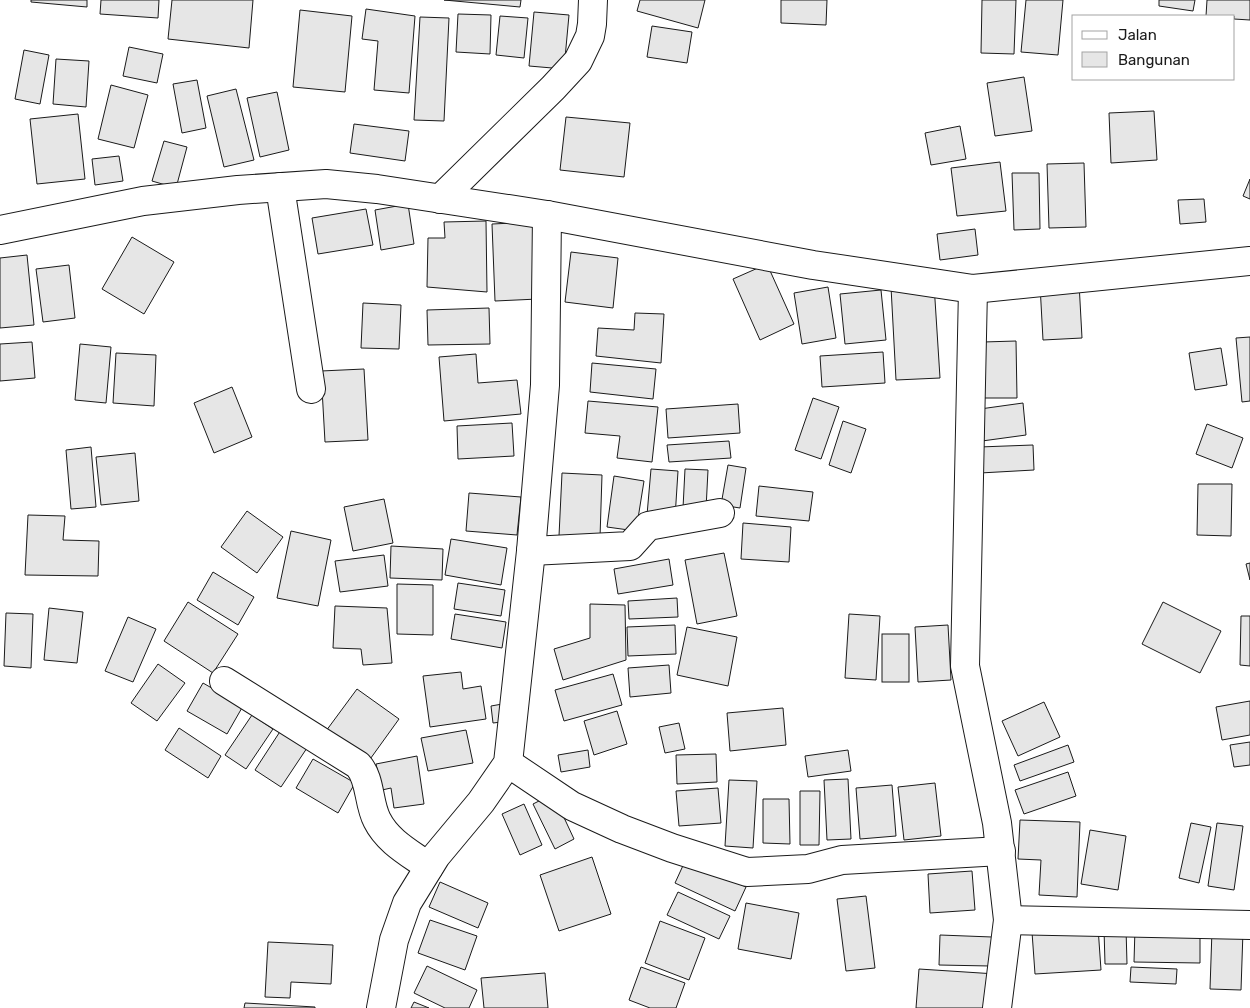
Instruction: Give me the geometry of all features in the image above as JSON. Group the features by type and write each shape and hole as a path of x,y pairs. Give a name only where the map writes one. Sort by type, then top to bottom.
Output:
{"street":[{"path":"440,198 553,88 578,61 590,36 593,19 593,0"},
{"path":"0,230 143,201 326,184 378,189 547,215 813,265 973,289 1250,261"},
{"path":"280,187 311,389"},
{"path":"382,1008 394,940 408,903 429,867 481,802 508,763 531,551 545,385 547,215"},
{"path":"973,289 965,666 997,823 1008,920 997,1008"},
{"path":"531,551 630,546 648,526 720,513"},
{"path":"224,681 358,765 364,772 376,819 386,836 429,867"},
{"path":"508,763 580,810 672,848 747,872 808,869 842,860 1001,851"},
{"path":"1008,920 1250,925"}],"building":[{"path":"31,0 87,0 87,7 31,2"},
{"path":"101,0 159,0 158,18 100,14"},
{"path":"172,0 253,0 249,48 168,39"},
{"path":"444,0 521,0 520,7"},
{"path":"640,0 705,0 698,28 637,11"},
{"path":"781,0 827,0 826,25 781,23"},
{"path":"982,0 1016,0 1014,54 981,53"},
{"path":"1026,0 1063,0 1058,55 1021,52"},
{"path":"1159,0 1195,0 1193,11 1159,6"},
{"path":"1207,0 1250,0 1250,20 1235,19 1235,15 1206,15"},
{"path":"366,9 415,16 409,93 374,90 378,41 362,39"},
{"path":"300,10 352,16 345,92 293,87"},
{"path":"534,12 569,15 564,69 529,66"},
{"path":"458,14 491,15 490,54 456,52"},
{"path":"500,16 528,18 524,58 496,55"},
{"path":"420,17 449,18 444,121 414,120"},
{"path":"652,26 692,32 687,63 647,57"},
{"path":"129,47 163,54 157,83 123,76"},
{"path":"24,50 49,55 40,104 15,99"},
{"path":"56,59 89,61 86,107 53,104"},
{"path":"1024,77 1032,131 995,136 987,83"},
{"path":"197,80 206,128 182,133 173,84"},
{"path":"111,85 148,95 134,148 98,139"},
{"path":"236,89 254,160 224,167 207,96"},
{"path":"277,92 289,150 260,157 247,98"},
{"path":"1154,111 1157,160 1111,163 1109,113"},
{"path":"78,114 85,179 37,184 30,119"},
{"path":"566,117 630,123 624,177 560,170"},
{"path":"354,124 409,131 405,161 350,153"},
{"path":"960,126 966,159 931,165 925,133"},
{"path":"164,141 187,147 176,188 152,181"},
{"path":"119,156 123,181 95,185 92,159"},
{"path":"1000,162 1006,211 957,216 951,168"},
{"path":"1084,163 1086,227 1049,228 1047,164"},
{"path":"1012,173 1039,173 1040,229 1014,230"},
{"path":"1250,179 1250,199 1243,196"},
{"path":"1204,199 1206,222 1180,224 1178,200"},
{"path":"408,204 414,244 381,250 375,210"},
{"path":"366,209 373,245 318,254 312,218"},
{"path":"486,221 487,292 427,287 428,238 445,238 444,222"},
{"path":"535,222 538,299 495,301 492,224"},
{"path":"975,229 978,255 940,260 937,234"},
{"path":"132,237 174,262 144,314 102,289"},
{"path":"571,252 618,258 613,308 565,302"},
{"path":"27,255 34,325 0,328 0,258"},
{"path":"767,264 794,324 760,340 733,279"},
{"path":"69,265 75,318 43,322 36,269"},
{"path":"1079,283 1082,338 1043,340 1040,285"},
{"path":"934,284 940,378 896,380 891,287"},
{"path":"828,287 836,338 802,344 794,293"},
{"path":"881,290 886,340 845,344 840,294"},
{"path":"363,303 401,305 399,349 361,348"},
{"path":"489,308 490,344 428,345 427,310"},
{"path":"635,313 664,314 661,363 596,356 598,328 634,330"},
{"path":"1250,337 1250,401 1242,402 1236,338"},
{"path":"1016,341 1017,398 984,398 983,342"},
{"path":"32,342 35,378 0,381 0,344"},
{"path":"80,344 111,347 106,403 75,400"},
{"path":"1221,348 1227,385 1195,390 1189,353"},
{"path":"883,352 885,383 822,387 820,356"},
{"path":"116,353 156,355 154,406 113,403"},
{"path":"476,354 478,383 517,380 521,414 444,421 439,357"},
{"path":"592,363 656,369 653,399 590,392"},
{"path":"364,369 368,440 325,442 321,371"},
{"path":"232,387 252,437 214,453 194,403"},
{"path":"813,398 839,407 821,459 795,450"},
{"path":"588,401 658,407 652,462 617,458 620,436 585,433"},
{"path":"1023,403 1026,435 982,441 980,409"},
{"path":"738,404 740,433 668,438 666,409"},
{"path":"843,421 866,429 851,473 829,465"},
{"path":"512,423 514,456 458,459 457,426"},
{"path":"1207,424 1243,438 1232,468 1196,454"},
{"path":"729,441 731,458 669,462 667,445"},
{"path":"1033,445 1034,470 980,473 979,447"},
{"path":"91,447 96,507 71,509 66,450"},
{"path":"135,453 139,501 101,505 96,457"},
{"path":"728,465 746,468 740,508 721,505"},
{"path":"651,469 678,471 675,518 647,515"},
{"path":"685,469 708,470 706,509 683,508"},
{"path":"562,473 602,475 600,538 559,536"},
{"path":"614,476 644,481 636,531 607,527"},
{"path":"1198,484 1232,484 1231,536 1197,535"},
{"path":"759,486 813,492 809,521 756,516"},
{"path":"469,493 521,497 517,535 466,531"},
{"path":"384,499 393,543 353,551 344,507"},
{"path":"247,511 283,537 257,573 221,547"},
{"path":"28,515 65,516 63,540 99,541 98,576 25,575"},
{"path":"743,523 791,527 789,562 741,559"},
{"path":"291,531 331,540 318,606 277,598"},
{"path":"451,539 507,548 501,585 445,575"},
{"path":"391,546 443,549 442,580 390,578"},
{"path":"724,553 737,616 697,624 685,560"},
{"path":"384,555 388,586 340,592 335,561"},
{"path":"669,559 673,585 618,594 614,569"},
{"path":"1250,563 1250,580 1246,564"},
{"path":"213,572 254,597 238,625 197,600"},
{"path":"458,583 505,590 501,616 454,609"},
{"path":"397,584 433,585 433,635 397,634"},
{"path":"677,598 678,617 629,619 628,601"},
{"path":"188,602 238,634 213,673 164,641"},
{"path":"1163,602 1221,631 1200,673 1142,644"},
{"path":"590,604 625,605 626,660 563,680 554,649 590,638"},
{"path":"335,606 387,608 392,663 363,665 361,649 333,648"},
{"path":"49,608 83,612 77,663 44,660"},
{"path":"6,613 33,614 31,668 4,666"},
{"path":"455,614 506,622 502,648 451,639"},
{"path":"849,614 880,616 876,680 845,678"},
{"path":"1241,616 1250,616 1250,666 1240,665"},
{"path":"128,617 156,629 133,682 105,671"},
{"path":"675,625 676,654 628,656 627,627"},
{"path":"948,625 951,680 918,682 915,627"},
{"path":"687,627 737,637 728,686 677,675"},
{"path":"882,634 909,634 909,682 882,682"},
{"path":"158,664 185,683 157,721 131,703"},
{"path":"669,665 671,693 630,697 628,668"},
{"path":"461,672 463,689 481,686 486,719 430,727 423,676"},
{"path":"613,674 622,705 564,721 555,690"},
{"path":"203,683 243,706 227,734 187,711"},
{"path":"357,689 399,719 368,762 326,731"},
{"path":"1250,701 1250,735 1222,740 1216,707"},
{"path":"1044,702 1060,737 1018,756 1002,721"},
{"path":"508,703 510,721 493,723 491,706"},
{"path":"783,708 786,745 730,751 727,713"},
{"path":"617,711 627,744 594,755 584,721"},
{"path":"252,715 273,729 246,769 225,755"},
{"path":"679,723 685,749 665,753 659,727"},
{"path":"179,728 221,756 208,778 165,750"},
{"path":"281,730 307,748 281,787 255,770"},
{"path":"466,730 473,763 428,771 421,738"},
{"path":"1250,742 1250,765 1234,767 1230,745"},
{"path":"1068,745 1074,762 1020,781 1014,765"},
{"path":"588,750 590,767 561,772 558,755"},
{"path":"848,750 851,771 808,777 805,756"},
{"path":"716,754 717,782 677,784 676,755"},
{"path":"417,756 424,804 394,808 391,788 382,790 376,764"},
{"path":"313,759 355,783 338,813 296,788"},
{"path":"1068,772 1076,796 1024,814 1015,790"},
{"path":"848,779 851,839 827,840 824,780"},
{"path":"729,780 757,781 753,848 725,846"},
{"path":"935,783 941,836 904,840 898,787"},
{"path":"892,785 896,836 860,839 856,788"},
{"path":"718,788 721,823 679,826 676,791"},
{"path":"800,791 820,791 819,845 800,845"},
{"path":"553,794 574,839 555,849 533,804"},
{"path":"763,799 789,799 790,844 763,843"},
{"path":"524,804 542,845 520,855 502,814"},
{"path":"1020,820 1080,822 1077,897 1039,895 1041,860 1018,859"},
{"path":"1191,823 1211,827 1199,883 1179,878"},
{"path":"1217,823 1243,826 1234,890 1208,886"},
{"path":"1090,830 1126,836 1118,890 1081,884"},
{"path":"592,857 611,914 559,931 540,875"},
{"path":"686,859 746,887 735,911 675,883"},
{"path":"972,871 975,910 930,913 928,874"},
{"path":"440,882 488,903 478,928 429,907"},
{"path":"678,892 730,916 719,939 667,915"},
{"path":"866,896 875,968 846,971 837,899"},
{"path":"746,903 799,913 791,959 738,949"},
{"path":"430,920 477,936 465,970 418,953"},
{"path":"660,921 705,938 689,980 645,963"},
{"path":"1098,927 1101,970 1035,974 1032,932"},
{"path":"1126,928 1127,964 1105,964 1104,929"},
{"path":"1135,928 1200,929 1200,963 1134,962"},
{"path":"1212,930 1243,931 1241,990 1210,989"},
{"path":"940,935 992,937 990,966 939,965"},
{"path":"268,942 333,945 331,984 291,982 290,998 265,997"},
{"path":"427,966 477,990 469,1008 445,1008 414,993"},
{"path":"641,967 685,983 676,1008 650,1008 629,1000"},
{"path":"1131,967 1177,969 1176,984 1130,982"},
{"path":"919,969 996,974 994,1008 916,1008"},
{"path":"545,973 548,1008 484,1008 481,978"},
{"path":"414,1002 429,1008 411,1008"},
{"path":"245,1003 315,1007 315,1008 244,1008"}]}
